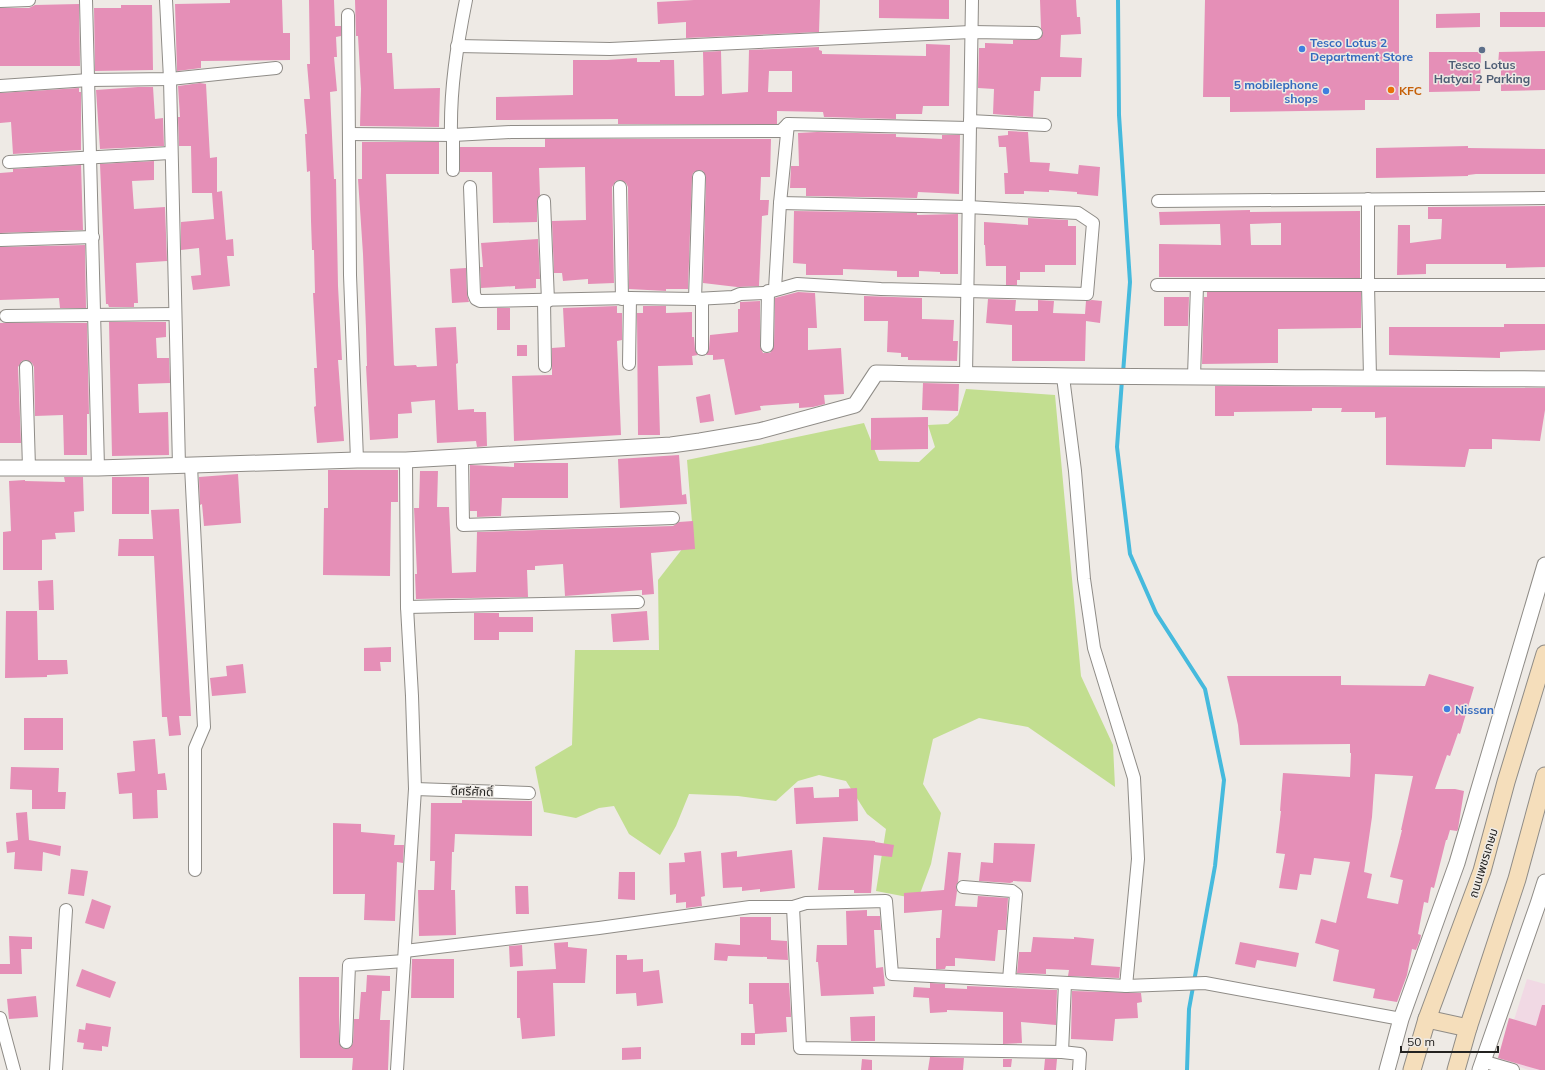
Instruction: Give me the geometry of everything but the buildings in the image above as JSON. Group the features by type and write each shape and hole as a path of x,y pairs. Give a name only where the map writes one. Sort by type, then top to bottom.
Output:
{"main road":[{"name":"ถนนเพชรเกษม","path":"1412,1070 1427,1019 1482,871 1506,782 1545,654"},
{"path":"1456,1070 1468,1028 1517,879 1545,776"},
{"path":"1427,1019 1468,1028"}],"street":[{"path":"0,1 29,0"},
{"path":"86,0 98,468"},
{"path":"166,0 170,79 170,153 175,314 204,727 195,748 195,870"},
{"path":"453,170 451,92 457,46 466,0"},
{"path":"966,375 972,0"},
{"path":"348,15 350,275 357,460"},
{"path":"457,46 610,49 971,32 1036,33"},
{"path":"0,86 89,80 170,79 276,68"},
{"path":"349,134 452,135 511,132 781,132 788,124 1045,125"},
{"path":"767,346 788,124"},
{"path":"9,162 170,153"},
{"path":"698,177 699,299 702,349"},
{"path":"470,187 474,294 476,299 483,301 546,301 626,298 699,299 733,297 740,294 772,290 797,284 1088,294 1092,224 1078,214 968,207 780,203"},
{"path":"620,187 629,364"},
{"path":"1158,202 1545,198"},
{"path":"1368,200 1370,377"},
{"path":"544,201 546,301 545,366"},
{"path":"1,240 93,237"},
{"path":"1157,285 1545,285"},
{"path":"1194,376 1197,286"},
{"path":"6,316 175,314"},
{"path":"26,367 29,468"},
{"path":"0,468 98,468 462,458 643,447 700,441 759,430 855,405 876,373 1064,377 1370,377 1545,380"},
{"path":"1064,377 1075,471 1084,579 1094,648 1134,778 1138,859 1126,986"},
{"path":"462,458 463,525 673,518"},
{"path":"397,1070 415,788 412,696 406,607 406,460"},
{"path":"1387,1070 1401,1018 1457,863 1545,566"},
{"path":"406,607 638,602"},
{"name":"ดีศรีศักดิ์","path":"415,788 528,793"},
{"path":"1513,1070 1481,1065 1545,882"},
{"path":"963,887 1012,891 1016,894 1009,980"},
{"path":"346,1042 349,966 404,956 750,908 793,907 806,903 886,901 892,974 1126,986 1205,983 1401,1018"},
{"path":"793,907 800,1048 1062,1052 1080,1054 1079,1070"},
{"path":"56,1070 66,910"},
{"path":"1062,1052 1065,983"},
{"path":"0,1018 14,1070"}],"shaded area":[{"path":"1527,979 1545,984 1545,1070 1529,1070 1501,1061"}],"green space":[{"path":"966,389 1055,395 1081,676 1113,745 1115,787 1028,727 979,718 933,739 923,784 941,813 931,864 918,899 876,891 886,829 867,814 846,781 819,775 798,781 776,801 738,796 689,794 676,826 660,855 629,834 614,806 599,808 576,818 544,812 535,767 572,745 575,650 659,650 658,580 693,535 687,460 864,423 879,461 919,462 935,447 928,425 948,424 958,415"}],"waterway":[{"path":"1118,0 1119,115 1130,282 1123,373"},
{"path":"1122,380 1117,447 1130,554 1156,613 1205,689 1224,780 1215,866 1189,1009 1187,1070"}],"place":[{"name":"Tesco Lotus 2 Department Store","path":"1302,49"},
{"name":"Tesco Lotus Hatyai 2 Parking","path":"1482,50"},
{"name":"KFC","path":"1391,90"},
{"name":"5 mobilephone shops","path":"1326,91"},
{"name":"Nissan","path":"1447,709"}]}
